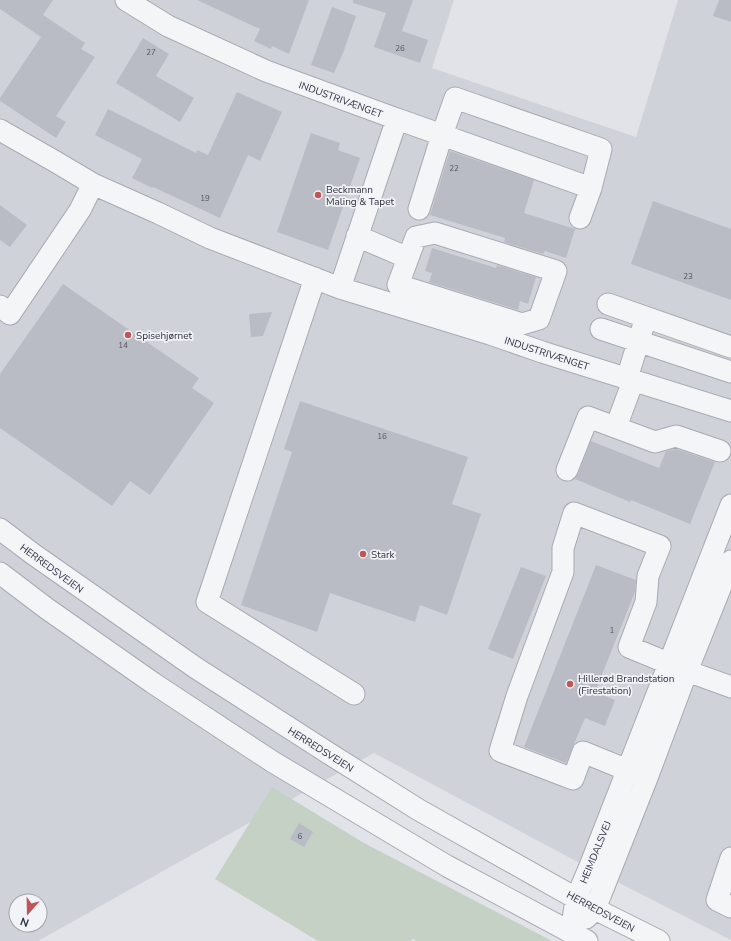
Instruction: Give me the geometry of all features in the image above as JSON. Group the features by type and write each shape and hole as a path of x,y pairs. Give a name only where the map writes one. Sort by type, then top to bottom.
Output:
{"street":[{"name":"INDUSTRIVÆNGET","path":"126,0 168,26 266,71 397,119 340,288"},
{"path":"419,209 455,98 601,150 591,188 580,218"},
{"path":"397,119 591,188"},
{"name":"INDUSTRIVÆNGET","path":"0,130 93,184 210,238 340,288 490,334 519,334 542,352 731,411"},
{"path":"0,306 10,314 80,210 93,184"},
{"path":"435,233 556,271 539,319 519,334 398,285 408,258 416,237 435,233"},
{"path":"357,236 408,258"},
{"path":"315,278 207,602 354,694"},
{"path":"608,304 731,347"},
{"path":"616,427 646,317"},
{"path":"601,329 731,372"},
{"path":"567,470 588,417 655,442 676,436 720,451"},
{"name":"HEIMDALSVEJ","path":"579,937 595,910 647,778 678,667 731,505"},
{"path":"647,778 583,752 573,779 500,751 517,696 563,572 563,548 574,513 660,546 648,576 646,602 629,647 731,687"},
{"name":"HERREDSVEJEN","path":"0,529 33,554 196,668 333,756 420,810 595,910 659,941"},
{"name":"HEIMDALSVEJ","path":"579,937 576,899 627,770 731,562"},
{"path":"0,573 46,608 153,683 273,762 447,866 579,937"},
{"path":"731,858 717,900 731,907"}],"shaded area":[{"path":"0,0 454,0 432,68 636,137 678,0 731,0 731,940 572,859 374,753 38,941 0,941"}],"green space":[{"path":"272,787 364,843 552,941 416,941 413,939 411,941 318,941 215,879"}],"building":[{"path":"0,0 53,0 43,15 85,43 81,49 95,57 56,116 66,122 56,138 0,101 0,98 41,37 0,9"},
{"path":"197,0 309,0 289,54 272,46 271,49 254,41 260,29"},
{"path":"353,0 413,0 402,31 428,40 420,63 374,47 386,13 353,3"},
{"path":"719,0 731,0 731,22 713,16"},
{"path":"332,7 356,16 334,73 311,65"},
{"path":"143,38 169,54 156,76 194,98 180,122 116,83"},
{"path":"237,92 282,112 260,161 248,155 220,218 132,178 142,159 95,135 108,109 196,153 197,150 208,155"},
{"name":"Beckmann Maling & Tapet","path":"311,133 340,143 338,150 360,158 328,250 277,232"},
{"path":"450,151 534,180 524,213 575,229 566,258 545,251 543,254 504,242 505,238 430,215"},
{"path":"653,201 731,229 731,300 631,264"},
{"path":"0,205 27,225 10,247 0,240"},
{"path":"432,248 496,268 497,265 536,277 528,304 520,301 518,310 429,282 432,273 425,271"},
{"path":"63,284 199,378 192,388 214,403 150,495 130,481 112,506 0,428 0,374"},
{"path":"272,312 263,336 251,337 249,314"},
{"name":"Stark","path":"300,401 468,457 452,504 481,514 447,615 420,605 415,622 330,593 317,632 241,605 292,452 284,449"},
{"path":"591,441 659,468 666,451 676,449 715,462 690,524 631,500 630,502 575,479"},
{"path":"596,565 636,580 635,592 595,692 615,700 605,726 585,718 566,763 524,747"},
{"path":"521,567 546,576 513,659 488,649"},
{"path":"299,823 313,832 304,847 290,839"}],"place":[{"name":"Beckmann Maling & Tapet","path":"318,195"},
{"name":"Spisehjørnet","path":"128,335"},
{"name":"Stark","path":"363,554"},
{"name":"Hillerød Brandstation (Firestation)","path":"570,684"}]}
